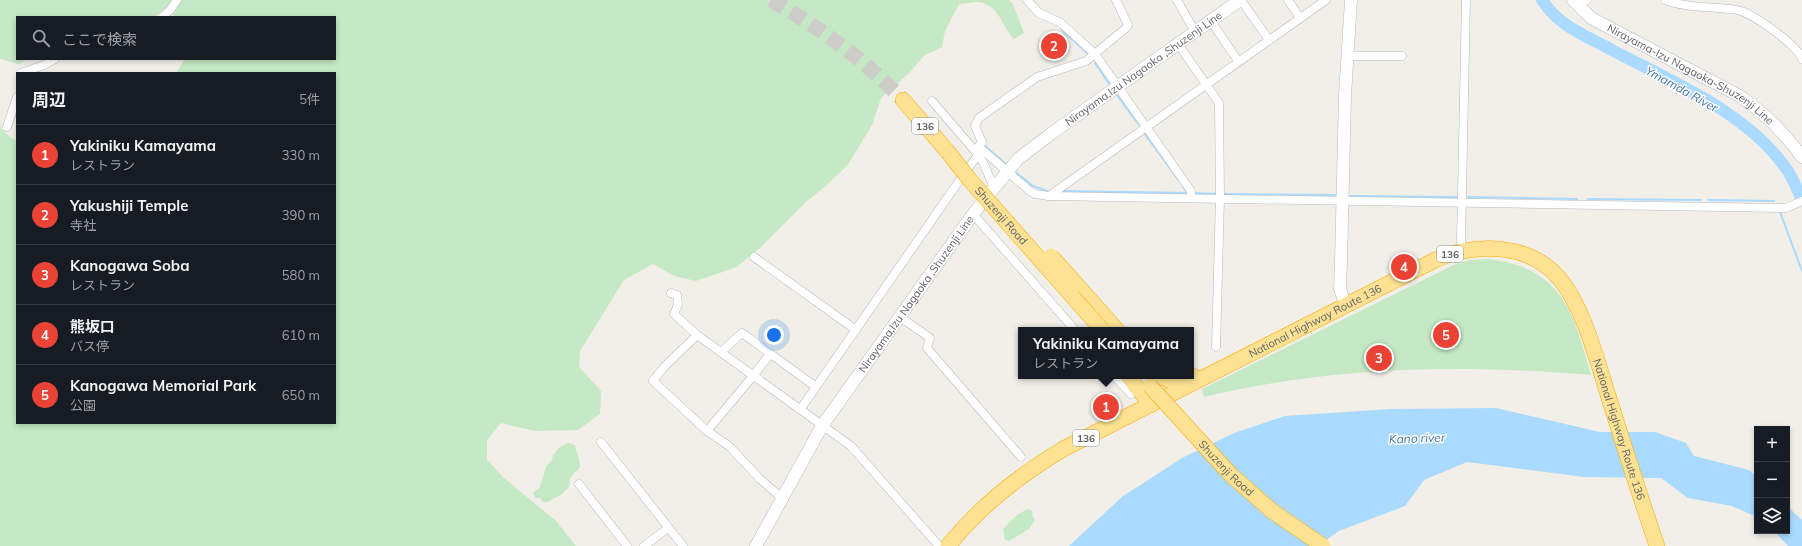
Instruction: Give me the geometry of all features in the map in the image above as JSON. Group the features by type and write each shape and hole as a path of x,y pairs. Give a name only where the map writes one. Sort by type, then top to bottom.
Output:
{"highway":[{"name":"Shuzenji Road","path":"902,100 1099,327"},
{"path":"948,152 978,179 1114,327"},
{"path":"970,179 977,194 1087,327"},
{"name":"National Highway Route 136","path":"948,546 980,512 1022,475 1066,448 1242,357 1436,260 1463,251 1480,248 1508,250 1526,256 1550,269 1559,278 1577,305 1604,382 1657,546"},
{"path":"1194,375 1222,361 1242,357"},
{"path":"1134,382 1158,401 1161,387 1157,379"},
{"path":"1167,379 1172,381 1181,381 1185,379"},
{"name":"Shuzenji Road","path":"1134,382 1231,475 1272,511 1323,546"}],"main road":[{"name":"Nirayama,Izu Nagaoka ,Shuzenji Line","path":"756,546 822,426 973,214 1007,171 1023,154 1240,0"},
{"path":"1346,306 1340,289 1347,56 1351,0"},
{"name":"Nirayama-Izu Nagaoka-Shuzenji Line","path":"1579,2 1591,18 1740,96 1759,109 1802,157"}],"street":[{"path":"163,16 170,10 177,0"},
{"path":"1027,0 1039,12 1061,23 1095,54 1144,127 1191,191 1191,198"},
{"path":"800,410 959,181 978,151 982,139 975,126 979,118 1037,77 1081,63 1095,54 1126,28 1128,25 1116,0"},
{"path":"1177,0 1195,32"},
{"path":"1240,0 1269,40"},
{"path":"1288,0 1300,18"},
{"path":"1049,196 1144,127 1326,0"},
{"path":"1463,251 1461,240 1466,0"},
{"path":"1665,0 1680,5 1742,12 1791,43 1800,53 1802,59"},
{"path":"1210,21 1238,61"},
{"path":"1178,44 1219,103 1220,198 1216,347"},
{"path":"1347,56 1402,56"},
{"path":"24,72 44,66 53,60"},
{"path":"7,127 16,100"},
{"path":"932,101 978,151 1007,171 1030,191 1035,194 1049,196 1786,208 1802,201"},
{"path":"978,151 994,188"},
{"path":"973,214 1072,327"},
{"path":"754,257 856,330"},
{"path":"671,293 677,295 678,298 674,314 697,335 851,446 939,546"},
{"path":"900,317 930,338 927,348 1021,457"},
{"path":"721,352 742,333 816,387"},
{"path":"697,335 664,367 653,381 707,430 729,446 760,479 783,499"},
{"path":"707,430 770,354"},
{"path":"1124,379 1134,382"},
{"path":"1124,379 1126,381 1134,382"},
{"path":"601,442 683,546"},
{"path":"579,484 628,546"},
{"path":"644,546 668,528"}],"green space":[{"path":"0,0 1009,0 1013,4 1024,33 1014,39 995,11 985,4 978,2 959,4 945,31 942,47 925,55 909,73 881,98 872,125 847,166 806,202 760,248 737,267 696,281 674,276 653,264 624,280 580,351 579,367 601,391 600,414 578,430 535,431 501,423 487,440 487,460 504,478 556,521 576,546 0,546 0,121 1,129 16,140 16,424 336,424 336,72 177,72 184,60 336,60 336,16 175,16 165,8 155,16 16,16 16,60 26,60 18,64 0,59"},
{"path":"1487,259 1512,264 1532,272 1548,282 1560,296 1570,312 1578,331 1591,375 1492,369 1396,370 1301,379 1204,397 1202,389 1458,263"},
{"path":"568,443 575,445 580,467 570,478 569,487 562,494 548,502 543,502 540,498 535,498 533,493 540,487 546,467 552,460 553,455 560,447"},
{"path":"1029,509 1033,512 1032,515 1035,520 1029,529 1009,541 1005,540 1003,529 1018,515"}],"water":[{"name":"Kano river","path":"1496,408 1600,432 1655,432 1686,443 1694,456 1749,470 1754,474 1754,516 1732,506 1688,498 1661,478 1584,477 1467,462 1424,480 1405,506 1339,531 1317,546 1069,546 1123,496 1184,457 1234,433 1285,416 1391,409"},
{"path":"1790,509 1802,520 1802,546 1788,546 1777,534 1790,534"}],"waterway":[{"name":"Ymamda River","path":"1542,0 1556,17 1573,29 1705,99 1728,113 1749,129 1768,147 1788,171 1802,200"},
{"path":"1062,30 1087,53"},
{"path":"1095,63 1110,85"},
{"path":"1116,94 1139,125"},
{"path":"1144,133 1180,182"},
{"path":"985,146 1006,164"},
{"path":"1014,171 1033,186 1047,191"},
{"path":"1183,186 1187,193"},
{"path":"1063,191 1187,193"},
{"path":"1194,193 1217,194"},
{"path":"1225,194 1336,195"},
{"path":"1349,196 1458,197"},
{"path":"1468,197 1577,199"},
{"path":"1588,199 1701,200"},
{"path":"1708,200 1774,201"},
{"path":"1780,212 1802,271"}],"tunnel":[{"path":"771,0 841,45 873,71 903,100"}],"place":[{"name":"Yakushiji Temple","path":"1054,46"},
{"name":"熊坂口","path":"1404,267"},
{"name":"Kanogawa Memorial Park","path":"1446,335"},
{"name":"Kanogawa Soba","path":"1379,358"},
{"name":"Yakiniku Kamayama","path":"1106,407"}]}
